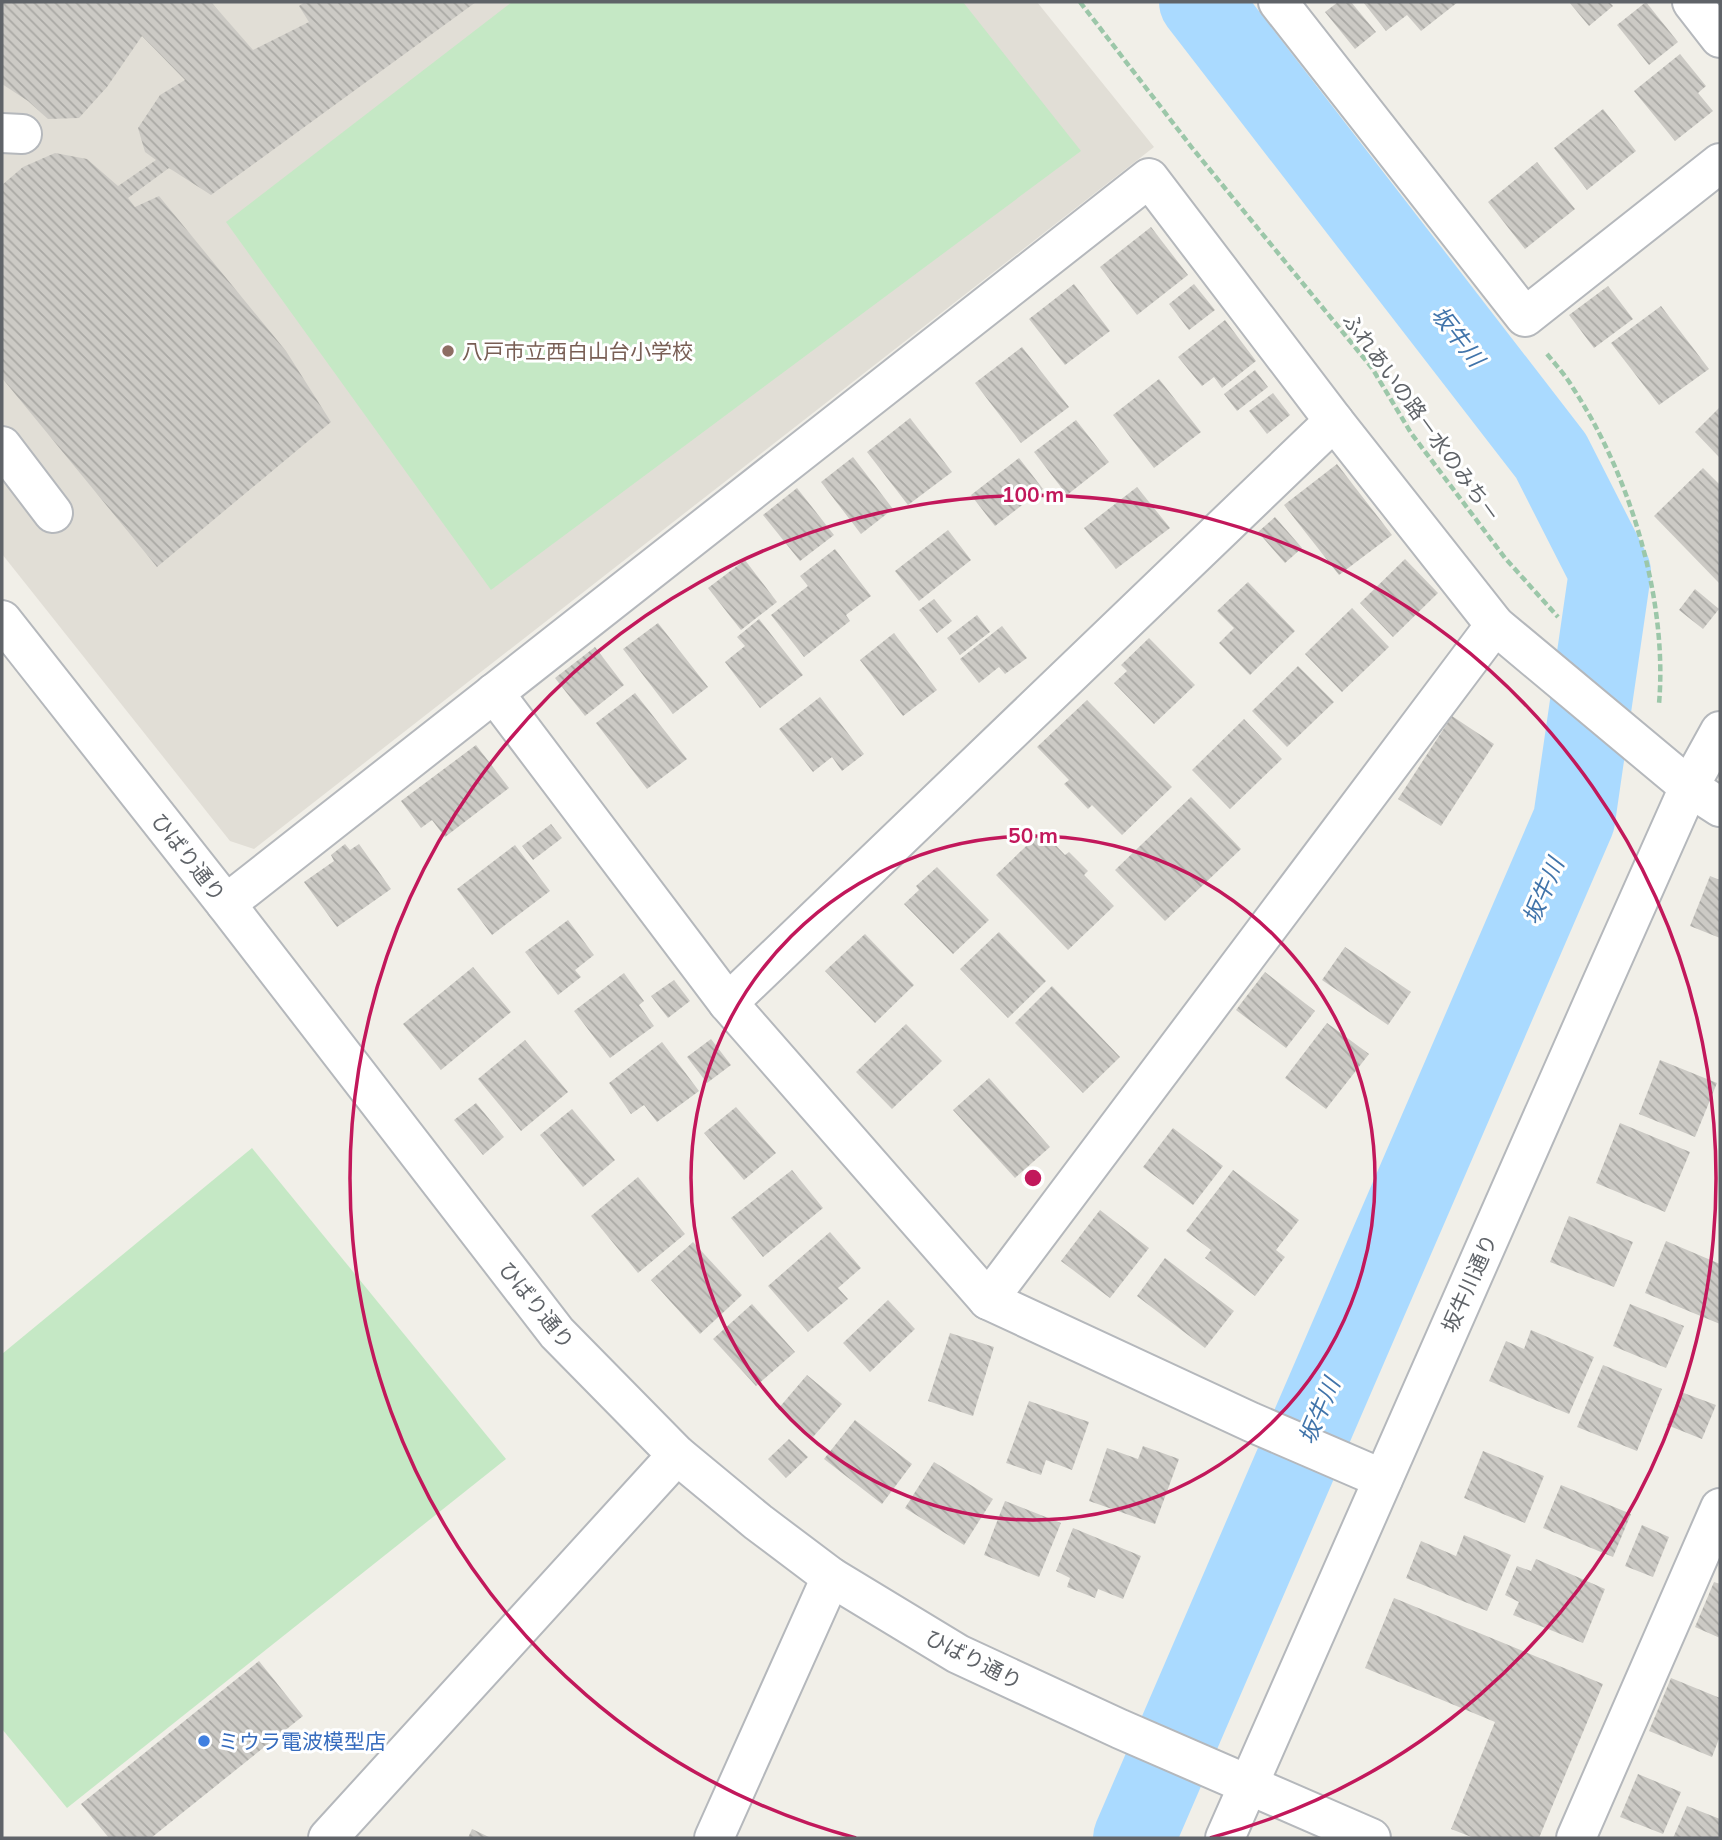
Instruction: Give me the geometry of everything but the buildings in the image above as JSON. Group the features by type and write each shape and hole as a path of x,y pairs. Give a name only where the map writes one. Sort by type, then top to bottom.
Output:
{"street":[{"path":"1278,2 1525,317 1720,163"},
{"path":"1692,2 1720,38"},
{"path":"226,904 1149,178 1334,421 1495,625 1705,797"},
{"path":"728,1003 1334,421"},
{"path":"2,446 53,513"},
{"name":"ひばり通り","path":"2,620 226,904 557,1333 677,1455 758,1522 831,1577 958,1654 1119,1729 1371,1838"},
{"path":"988,1300 1495,625"},
{"path":"494,694 728,1003 988,1300 1251,1422 1383,1479"},
{"name":"坂牛川通り","path":"1225,1838 1383,1479 1705,797 1720,732"},
{"path":"328,1838 677,1455"},
{"path":"1576,1838 1720,1508"},
{"path":"714,1838 831,1577"}],"path":[{"name":"ふれあいの路－水のみち－","path":"1080,2 1193,149 1372,368 1411,433 1504,558 1566,625"},
{"path":"1525,317 1536,341 1572,386 1600,433 1623,485 1641,544 1653,597 1661,679 1658,708 1648,699"}],"shaded area":[{"name":"八戸市立西白山台小学校","path":"2,2 1037,2 1154,147 254,849 230,841 2,554"}],"green space":[{"path":"512,2 963,2 1081,151 491,590 226,222"},
{"path":"252,1148 506,1459 67,1808 2,1729 2,1354"}],"waterway":[{"name":"坂牛川","path":"1134,1838 1574,820 1610,572 1551,456 1200,2"}],"place":[{"name":"八戸市立西白山台小学校","path":"448,351"},
{"name":"ミウラ電波模型店","path":"204,1741"}]}
